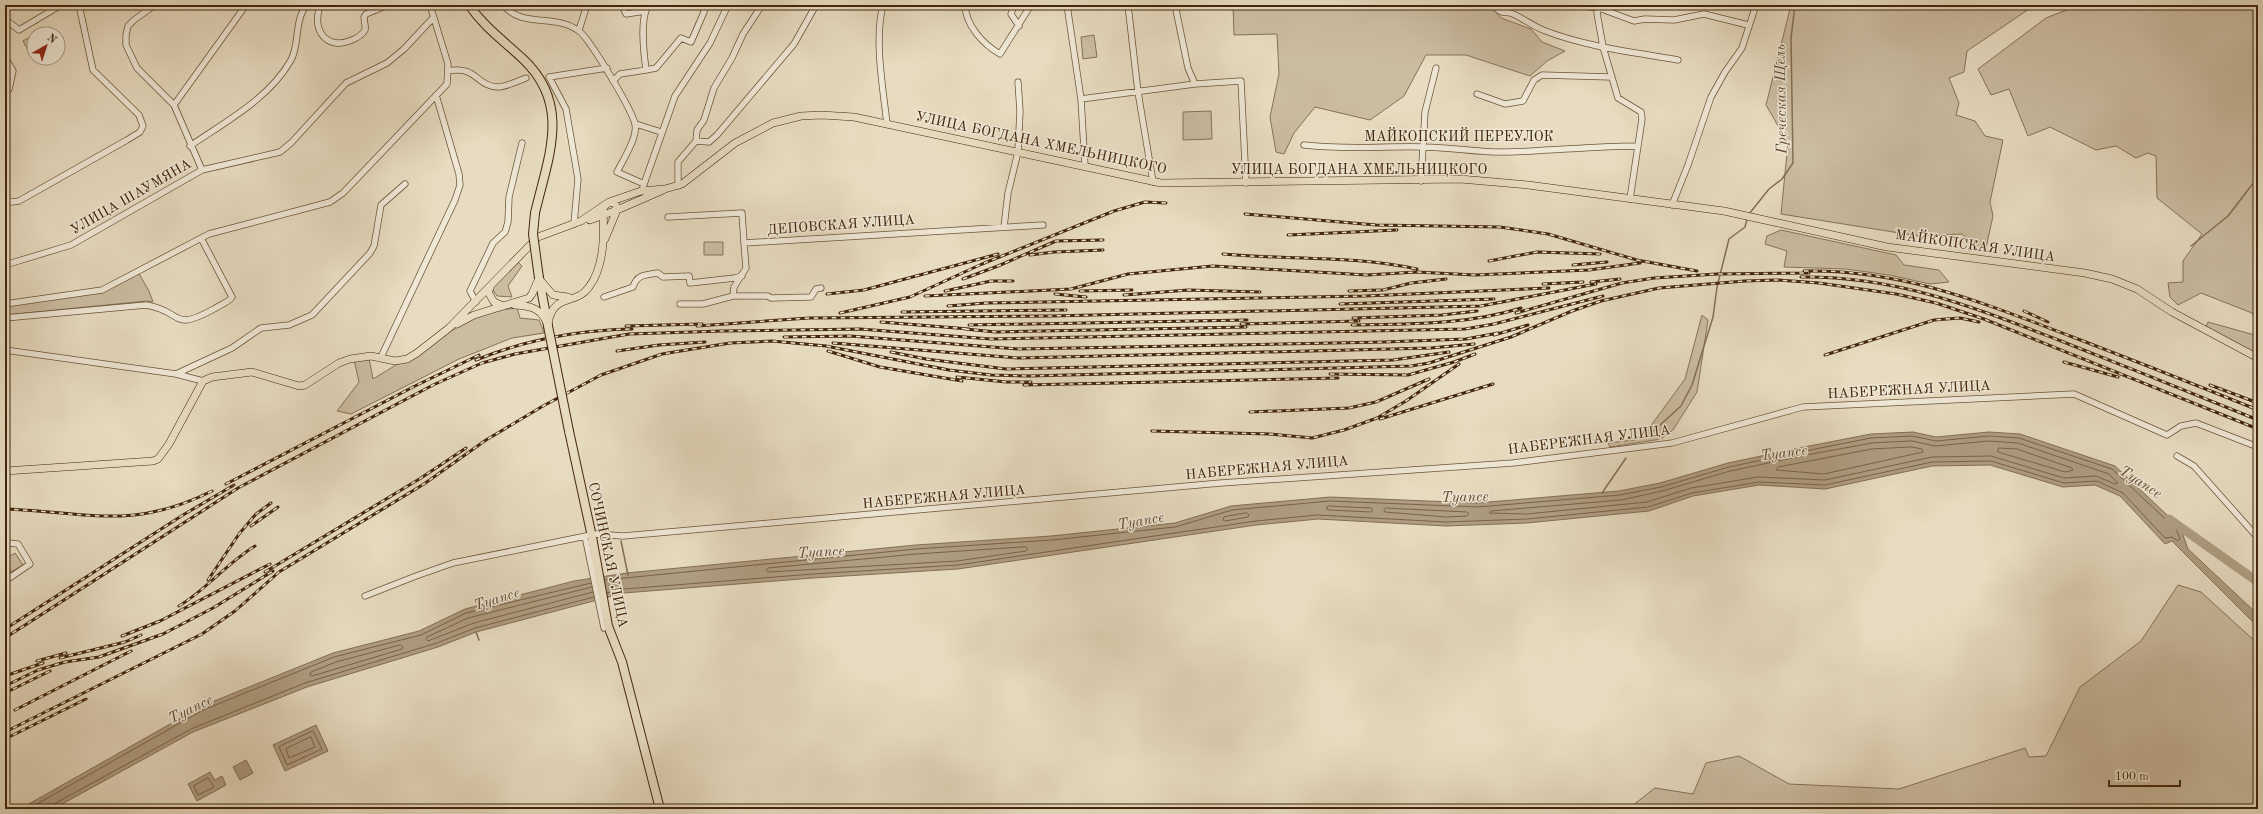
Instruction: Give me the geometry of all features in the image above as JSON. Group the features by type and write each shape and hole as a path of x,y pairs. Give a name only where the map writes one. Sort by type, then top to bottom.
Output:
{"highway":[{"name":"СОЧИНСКАЯ УЛИЦА","path":"470,5 477,17 532,68 546,89 554,124 535,213 533,234 538,278 590,538 606,627 622,662 660,809"}],"main road":[{"name":"УЛИЦА БОГДАНА ХМЕЛЬНИЦКОГО","path":"664,189 678,186 691,179 735,143 773,123 801,116 832,115 888,124 1153,182 1180,184 1460,179 1502,182 1672,205"},
{"path":"5,471 153,461 158,458 169,444 203,381 212,377 252,372 299,386 305,385 340,363 362,356 381,357 396,361 407,359 449,328 492,286 538,237 574,224 609,202 642,187 664,189"},
{"path":"581,220 590,220 664,189"},
{"path":"548,326 553,308 562,300 584,293 590,287 616,210 615,203 609,202"},
{"path":"603,246 603,208 609,202"},
{"name":"МАЙКОПСКАЯ УЛИЦА","path":"1672,205 1759,218 1887,247 2085,273 2112,279 2137,289 2172,312 2258,358"},
{"path":"590,220 600,227 603,246"},
{"path":"511,305 524,300 532,294 538,278 552,295 562,298 577,296"},
{"path":"492,286 489,295 494,302 503,306"},
{"path":"478,300 480,306 487,311"},
{"path":"449,328 474,315 511,305 532,307 542,314 548,326"}],"street":[{"path":"6,20 19,30 61,5"},
{"path":"5,200 12,202 19,201 127,140 140,132 143,125 139,115 93,70 79,5"},
{"path":"155,5 128,26 126,45 137,68 174,105 190,146 202,170"},
{"path":"174,105 246,5"},
{"path":"190,146 235,115 275,81 291,59 299,22 307,5"},
{"path":"315,5 318,9 317,23 320,32 333,42 344,43 362,34 366,28 364,17 366,14 388,5"},
{"path":"5,304 102,290 201,238 330,202 343,193 447,84 448,70 430,5"},
{"path":"503,5 510,13 519,18 556,21 579,30 594,49 636,124 632,141 617,172 642,187 661,132 676,96 710,43 728,5"},
{"path":"579,30 587,5"},
{"path":"622,5 626,14 645,11"},
{"path":"646,70 643,40 645,11 649,5"},
{"path":"613,81 620,74 656,68 680,38 691,42 704,12 704,5"},
{"path":"678,186 678,162 696,141 697,130 704,120 714,88 732,58 742,34 762,5"},
{"path":"696,141 709,142 717,135 794,44 816,5"},
{"path":"883,5 880,17 880,41 888,124"},
{"path":"965,5 965,14 977,34 1000,54 1031,5"},
{"path":"1014,5 1010,14 1019,26"},
{"path":"1067,5 1081,99 1085,166"},
{"path":"1128,5 1138,92 1153,182"},
{"path":"1175,5 1188,68 1195,84"},
{"path":"1492,5 1505,14 1511,13 1543,30 1603,47 1678,60"},
{"path":"1574,5 1599,8 1634,21 1645,19 1674,20 1704,14 1748,25"},
{"path":"1672,205 1688,165 1711,96 1725,72 1742,48 1748,25 1756,5"},
{"path":"1599,8 1597,13 1603,47 1618,98 1642,112 1630,199"},
{"name":"УЛИЦА ШАУМЯНА","path":"5,265 71,246 202,170 280,152 291,143 346,83 387,63 404,49 433,18"},
{"path":"5,41 6,20"},
{"path":"5,57 13,71 9,89 5,94"},
{"path":"574,224 578,179 566,109 549,77 606,68"},
{"path":"1420,180 1421,147 1425,112 1436,68"},
{"path":"448,70 463,69 489,85 499,87 526,78"},
{"path":"1477,94 1505,104 1523,102 1534,80 1542,74 1611,77"},
{"path":"1081,99 1195,84 1241,81 1246,183"},
{"path":"1004,227 1008,192 1018,152 1020,112 1018,82"},
{"path":"381,357 460,185 459,174 436,95"},
{"path":"636,124 661,132"},
{"path":"478,300 470,291 493,243 505,232 508,222 509,197 522,143"},
{"name":"МАЙКОПСКИЙ ПЕРЕУЛОК","path":"1304,145 1333,149 1421,147 1507,152 1551,152 1589,146 1638,146"},
{"path":"176,374 232,348 261,328 289,325 312,315 370,253 374,246 381,205 405,184"},
{"path":"668,217 742,213 746,268 734,287 733,296"},
{"name":"ДЕПОВСКАЯ УЛИЦА","path":"744,242 1043,225"},
{"path":"5,318 146,305 157,308 178,320 196,319 232,297 201,238"},
{"path":"604,297 634,287 635,279 639,277 658,274 663,277 689,276 690,283 742,276"},
{"path":"680,304 703,304 733,296 768,296 771,298 811,297 816,289 821,288"},
{"path":"5,350 176,374 203,381"},
{"name":"НАБЕРЕЖНАЯ УЛИЦА","path":"365,596 453,563 590,538 1221,483 1513,462 1672,443 1803,407 2074,394 2167,435 2181,426 2196,423 2258,447"},
{"path":"2177,456 2194,466 2258,538"},
{"path":"5,545 9,543 18,544 30,564 6,578"}],"shaded area":[{"path":"1233,5 1490,5 1501,18 1531,29 1542,42 1565,51 1547,61 1530,76 1466,55 1426,55 1404,96 1370,120 1315,107 1294,133 1284,154 1276,152 1270,117 1279,74 1277,34 1234,35"},
{"path":"1791,5 2035,5 1967,51 1964,72 1949,78 1959,103 1956,115 1975,121 1985,136 2003,140 1990,202 1993,216 1986,248 1969,251 1971,242 1962,234 1918,236 1781,214 1788,143 1766,105"},
{"path":"2079,5 2258,5 2258,326 2252,313 2201,293 2178,305 2170,297 2168,283 2183,282 2183,261 2202,234 2157,198 2156,156 2148,153 2136,158 2116,146 2096,150 2050,127 2028,136 2009,89 1991,95 1978,69 2046,18"},
{"path":"1094,35 1097,57 1083,59 1081,37"},
{"path":"26,39 26,47 23,41"},
{"path":"1211,111 1212,139 1183,140 1183,112"},
{"path":"1781,230 1896,255 1904,265 1939,270 1949,282 1930,284 1889,275 1846,269 1784,267 1787,251 1765,244 1767,236"},
{"path":"704,242 723,242 723,255 704,255"},
{"path":"516,260 522,266 508,286 512,297 497,296 492,289"},
{"path":"138,272 149,291 153,302 147,301 5,315 5,305 95,293"},
{"path":"517,308 520,318 539,320 544,333 512,338 459,359 351,414 337,411 359,382 354,360 369,358 373,379 476,316 499,310"},
{"path":"1702,315 1708,320 1697,392 1673,430 1661,439 1610,447 1608,443 1634,440 1647,431 1685,379"},
{"path":"2208,322 2258,336 2258,355 2205,329"},
{"path":"15,553 23,565 11,572 5,559"},
{"path":"2178,585 2201,592 2258,644 2258,809 1628,809 1655,788 1693,794 1706,763 1739,756 1789,784 1899,789 2025,748 2029,757 2046,756 2080,687 2141,641"}],"water":[{"path":"1913,432 1936,437 1989,432 2020,434 2115,466 2180,527 2188,549 2253,610 2258,612 2258,625 2253,622 2172,541 2165,544 2120,496 2095,485 2063,487 1990,465 1932,466 1825,489 1759,485 1693,496 1649,511 1527,523 1446,526 1318,519 1256,525 958,569 813,578 624,593 476,632 438,647 307,687 193,732 53,809 20,809 202,706 333,653 419,631 465,609 574,581 627,573 916,545 1051,536 1175,523 1231,506 1330,497 1477,503 1619,491 1660,483 1728,463 1804,447 1871,434"},
{"path":"316,725 328,751 285,771 273,745"},
{"path":"246,760 253,773 240,780 233,767"},
{"path":"210,772 215,780 222,776 226,785 197,801 188,784"}],"waterway":[{"name":"Греческая Щель","path":"1749,214 1769,189 1782,179 1793,163 1791,38 1795,5"},
{"path":"2191,246 2228,216 2258,177"},
{"path":"1647,437 1681,406 1692,385 1713,317 1717,287 1729,239 1745,227 1747,219"},
{"path":"1602,493 1626,458"},
{"name":"Туапсе","path":"2169,519 2258,582"},
{"path":"621,541 628,575"},
{"path":"476,632 479,640"}],"railway":[{"path":"840,313 910,297 982,264 1114,211 1145,202 1166,203"},
{"path":"1245,214 1376,225 1500,227 1548,234 1637,260 1697,271"},
{"path":"1288,235 1397,230"},
{"path":"963,279 998,266 1056,241 1103,240"},
{"path":"1030,255 1054,252 1103,250"},
{"path":"1489,261 1537,252 1600,254"},
{"path":"827,294 864,290 998,254"},
{"path":"1223,254 1344,260 1417,269"},
{"path":"1573,265 1607,262"},
{"path":"925,296 1071,289 1128,274 1213,266 1367,275 1417,272 1475,275 1589,270 1640,263"},
{"path":"1804,271 1840,272 1874,276 1940,290 2037,323 2258,410"},
{"path":"1516,313 1622,283 1654,278 1717,274 1809,273"},
{"path":"1801,277 1836,278 1870,282 1903,288 1966,306 2061,341 2258,420"},
{"path":"1383,290 1411,283 1446,279"},
{"path":"1591,282 1620,279"},
{"path":"5,732 202,634 235,611 279,572 424,484 486,440 543,406 601,375 662,354 730,343 772,341 826,346 949,370 991,375 1029,376 1411,366 1429,363 1511,337 1572,311 1601,301 1659,288 1777,280 1819,283 1896,294 1936,303 1984,319 2258,429"},
{"path":"945,291 991,281 1013,281"},
{"path":"1543,284 1583,282"},
{"path":"697,326 809,318 1051,316 1481,306 1596,284"},
{"path":"948,306 986,303 1365,296 1549,288"},
{"path":"1080,291 1132,290"},
{"path":"1124,295 1188,290 1260,292"},
{"path":"1349,291 1381,290"},
{"path":"1055,294 1086,297"},
{"path":"5,638 238,488 433,385 482,363 515,354 629,334 722,331 860,329 991,339 1465,329 1494,324 1603,296"},
{"path":"1340,304 1494,299"},
{"path":"1352,325 1416,324 1459,321 1501,314 1521,308"},
{"path":"902,312 1066,310"},
{"path":"1353,318 1442,315 1477,311"},
{"path":"2024,311 2048,322"},
{"path":"1825,355 1934,320 1960,318 1979,322"},
{"path":"969,325 1247,320"},
{"path":"1241,324 1359,321"},
{"path":"881,322 969,329"},
{"path":"626,326 702,324"},
{"path":"1494,335 1528,325"},
{"path":"965,329 996,332 1246,327"},
{"path":"476,360 514,347 552,337 592,331 632,329"},
{"path":"784,337 850,336 1018,349 1384,342 1466,339 1498,333"},
{"path":"617,351 659,345 705,342"},
{"path":"833,343 1019,358 1431,348 1474,344"},
{"path":"828,351 880,367 962,381"},
{"path":"891,352 926,359 1006,369 1393,360 1449,352"},
{"path":"1330,374 1408,375 1454,362 1475,354"},
{"path":"226,484 415,386 479,355"},
{"path":"2064,362 2118,377"},
{"path":"1152,431 1270,434 1312,438 1344,430 1377,418 1406,401 1459,364"},
{"path":"957,377 1006,382 1031,382"},
{"path":"1024,385 1338,378"},
{"path":"1250,412 1349,408 1376,402 1429,379"},
{"path":"1380,419 1493,384"},
{"path":"2210,385 2258,403"},
{"path":"265,572 421,478 466,448"},
{"path":"5,629 183,515 234,485"},
{"path":"5,509 85,515 133,515 157,511 184,503 212,491"},
{"path":"208,580 239,534 256,514 271,503"},
{"path":"251,526 278,507"},
{"path":"179,606 199,592 235,560 255,546"},
{"path":"122,636 160,621 270,564"},
{"path":"5,686 38,670 65,662 99,657 163,634 213,608 273,571"},
{"path":"60,658 125,642 141,635"},
{"path":"15,710 131,651"},
{"path":"37,661 66,653"},
{"path":"5,676 43,663"},
{"path":"5,693 50,671"},
{"path":"5,739 86,699"}]}
